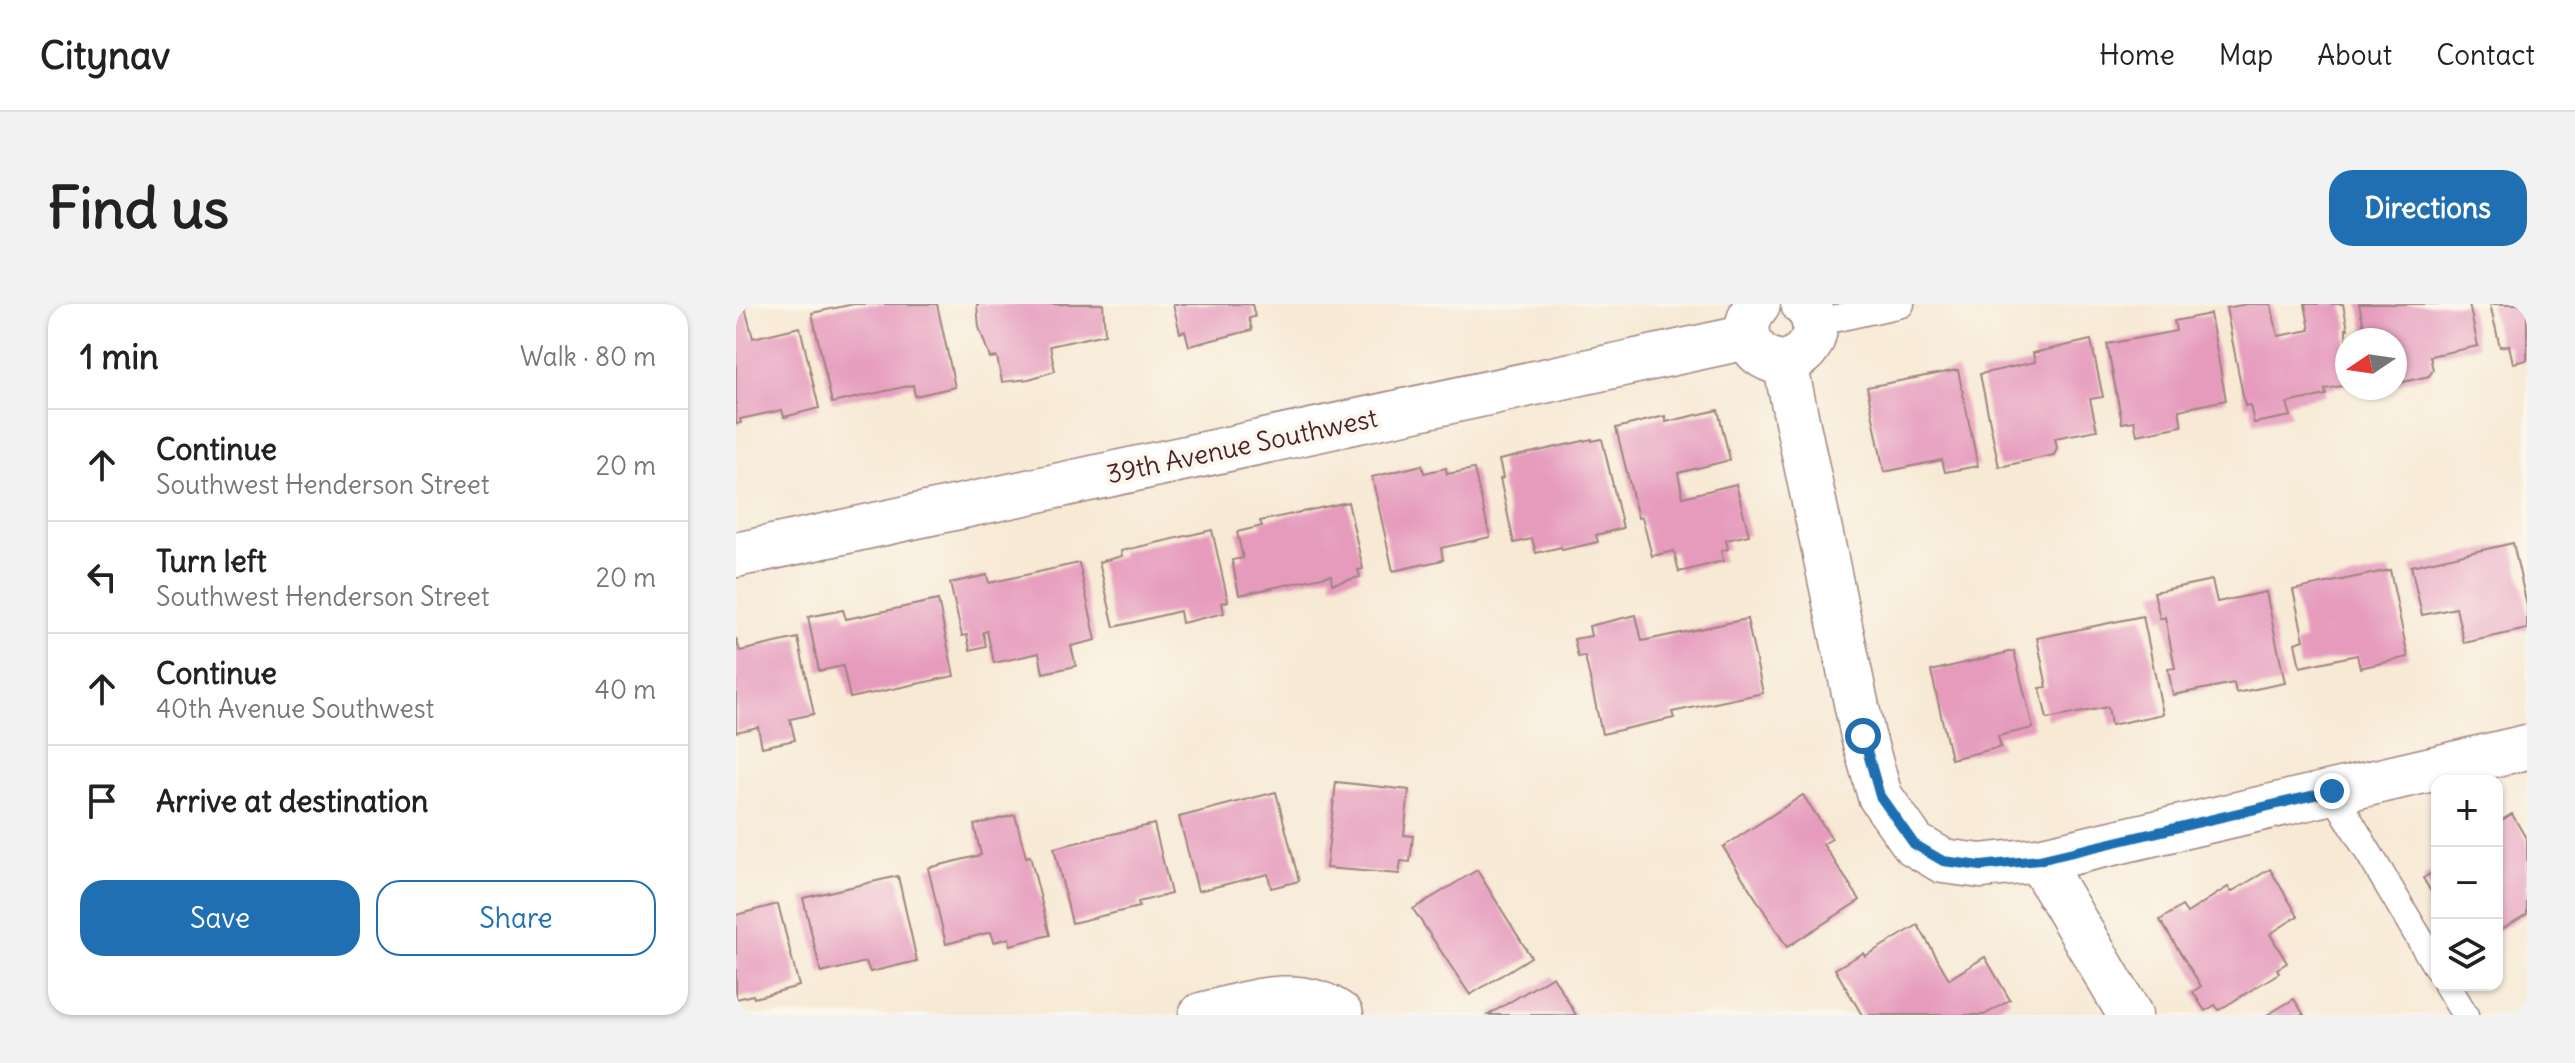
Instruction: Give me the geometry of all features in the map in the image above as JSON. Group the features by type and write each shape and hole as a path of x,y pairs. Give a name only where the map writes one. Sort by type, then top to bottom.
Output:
{"street":[{"path":"1753,321 1754,351 1762,358 1785,363 1806,353 1812,343 1808,314"},
{"name":"39th Avenue Southwest","path":"736,555 1753,321"},
{"path":"1785,363 1863,736 1880,796 1914,844 1943,861 1981,866 2039,860 2527,747"},
{"path":"2039,860 2130,1015"},
{"path":"1201,1015 1272,998 1300,999 1334,1010"}],"lane":[{"path":"1808,314 1901,304"},
{"path":"2332,791 2431,958"},
{"path":"2451,991 2465,1015"}],"building":[{"path":"736,304 744,304 753,338 800,327 819,408 784,417 782,410 740,419 741,423 736,424"},
{"path":"854,304 937,304 955,387 915,396 913,385 832,403 812,313"},
{"path":"977,304 1103,304 1105,334 1050,346 1055,371 1029,379 1002,382 997,357 990,358 979,327"},
{"path":"1173,304 1252,304 1255,317 1249,318 1252,330 1189,346 1185,331 1180,333"},
{"path":"2271,304 2278,336 2310,330 2305,304 2343,304 2348,328 2335,328 2335,387 2325,389 2326,395 2287,403 2291,416 2254,423 2250,405 2245,406 2226,308"},
{"path":"2359,304 2469,304 2478,346 2430,356 2433,370 2429,376 2407,381 2407,328 2364,328"},
{"path":"2490,304 2527,304 2527,360 2513,363 2509,345 2500,347"},
{"path":"2210,314 2226,400 2179,410 2182,426 2137,435 2134,421 2122,423 2107,344 2176,331 2174,321"},
{"path":"2091,340 2103,397 2090,399 2097,430 2055,438 2057,448 2054,455 1999,467 1980,374 2035,362 2033,353"},
{"path":"1958,370 1978,466 1945,472 1942,460 1884,472 1867,387"},
{"path":"1718,410 1730,460 1678,473 1683,497 1736,484 1749,535 1726,540 1728,549 1721,551 1723,561 1679,572 1674,551 1652,556 1642,517 1638,518 1616,428 1665,416 1666,422"},
{"path":"1602,439 1623,528 1596,535 1598,542 1562,550 1561,547 1536,553 1532,539 1514,543 1499,460"},
{"path":"1422,465 1424,473 1446,468 1447,474 1474,469 1490,537 1441,548 1443,560 1393,571 1372,477"},
{"path":"1348,502 1363,569 1358,570 1360,577 1332,584 1331,575 1239,595 1232,560 1243,558 1237,532 1262,526 1260,521"},
{"path":"1212,530 1228,601 1222,603 1224,613 1182,623 1180,611 1114,627 1099,562 1122,556 1121,551"},
{"path":"2513,543 2527,606 2527,629 2464,643 2456,608 2422,615 2411,566"},
{"path":"1079,563 1096,640 1071,646 1076,666 1043,673 1039,653 994,663 987,631 983,632 986,646 970,650 967,635 962,636 950,583 987,575 989,583"},
{"path":"2390,570 2408,657 2360,668 2357,655 2300,667 2295,643 2304,640 2293,590"},
{"path":"2212,580 2217,602 2266,592 2285,683 2236,693 2234,683 2173,695 2168,669 2175,668 2165,617 2160,619 2154,592"},
{"path":"938,600 954,676 850,698 843,666 819,671 808,617 843,610 846,619"},
{"path":"1636,615 1642,641 1747,619 1763,693 1672,712 1674,718 1602,734 1585,656 1578,657 1574,639 1591,636 1589,626"},
{"path":"2143,616 2163,714 2111,725 2108,707 2047,719 2040,688 2047,687 2037,638"},
{"path":"736,638 740,651 798,638 814,714 790,719 795,740 762,747 758,727 736,732"},
{"path":"2014,651 2033,728 1998,736 2001,747 1951,759 1931,671"},
{"path":"1336,782 1409,790 1404,835 1413,836 1410,862 1401,861 1399,874 1326,868"},
{"path":"1276,792 1299,881 1271,888 1268,874 1198,891 1179,817"},
{"path":"1803,795 1832,839 1823,844 1860,900 1787,947 1723,847"},
{"path":"2512,814 2527,840 2527,914 2503,928 2503,847 2503,819"},
{"path":"1015,815 1026,857 1030,856 1050,935 1010,945 1009,938 994,942 991,932 946,944 928,868 981,855 974,825"},
{"path":"1154,824 1171,894 1138,902 1139,907 1072,923 1054,848"},
{"path":"2270,869 2298,916 2270,934 2287,963 2277,969 2279,973 2219,1010 2215,1005 2205,1011 2193,992 2201,986 2160,920 2182,906 2187,913 2228,887 2231,892"},
{"path":"1477,870 1531,957 1470,995 1413,909"},
{"path":"2431,873 2431,892 2423,878"},
{"path":"898,876 917,961 870,972 866,962 821,973 803,898"},
{"path":"778,904 799,986 754,998 753,995 736,999 736,915"},
{"path":"1918,925 1949,979 1985,957 2010,1000 1984,1015 1862,1015 1835,969 1863,953 1865,956"},
{"path":"1553,976 1576,1015 1488,1015"},
{"path":"2294,999 2304,1015 2267,1015"}],"route":[{"path":"1863,736 1880,796 1914,844 1943,861 1981,866 2039,860 2332,791"}]}
